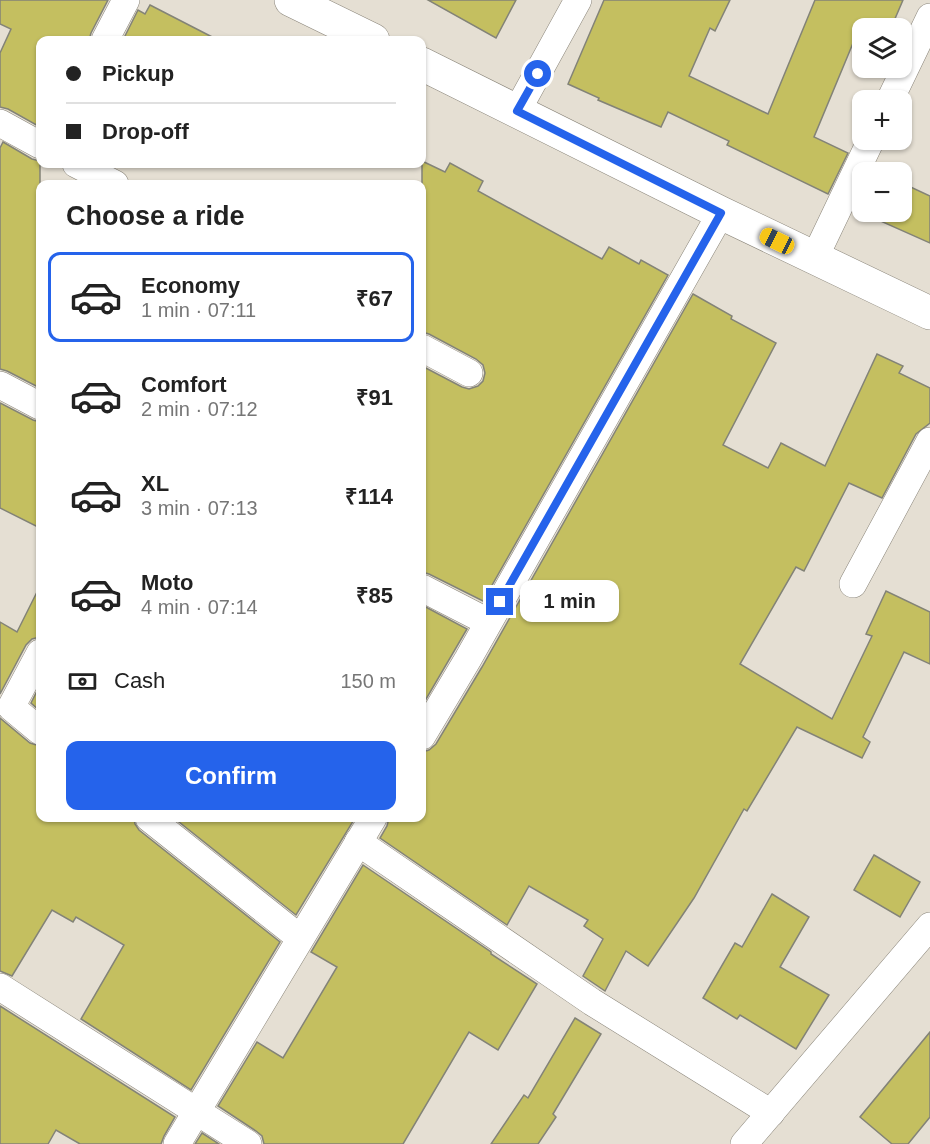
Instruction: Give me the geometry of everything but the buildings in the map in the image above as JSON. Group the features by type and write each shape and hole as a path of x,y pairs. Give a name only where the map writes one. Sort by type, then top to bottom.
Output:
{"main road":[{"path":"291,0 366,36"},
{"path":"426,66 814,259 930,313"}],"street":[{"path":"107,36 126,0"},
{"path":"517,111 578,0"},
{"path":"895,90 930,17"},
{"path":"0,123 36,143"},
{"path":"814,259 866,150"},
{"path":"84,168 107,180"},
{"path":"426,729 721,213"},
{"path":"426,350 469,374"},
{"path":"0,385 36,404"},
{"path":"853,584 930,441"},
{"path":"426,590 488,622"},
{"path":"36,659 6,704 36,728"},
{"path":"154,822 300,938"},
{"path":"177,1144 370,822"},
{"path":"358,842 592,1002 771,1113"},
{"path":"744,1144 930,926"},
{"path":"0,987 248,1144"}],"route":[{"path":"500,602 721,213 517,111 538,74"}]}
